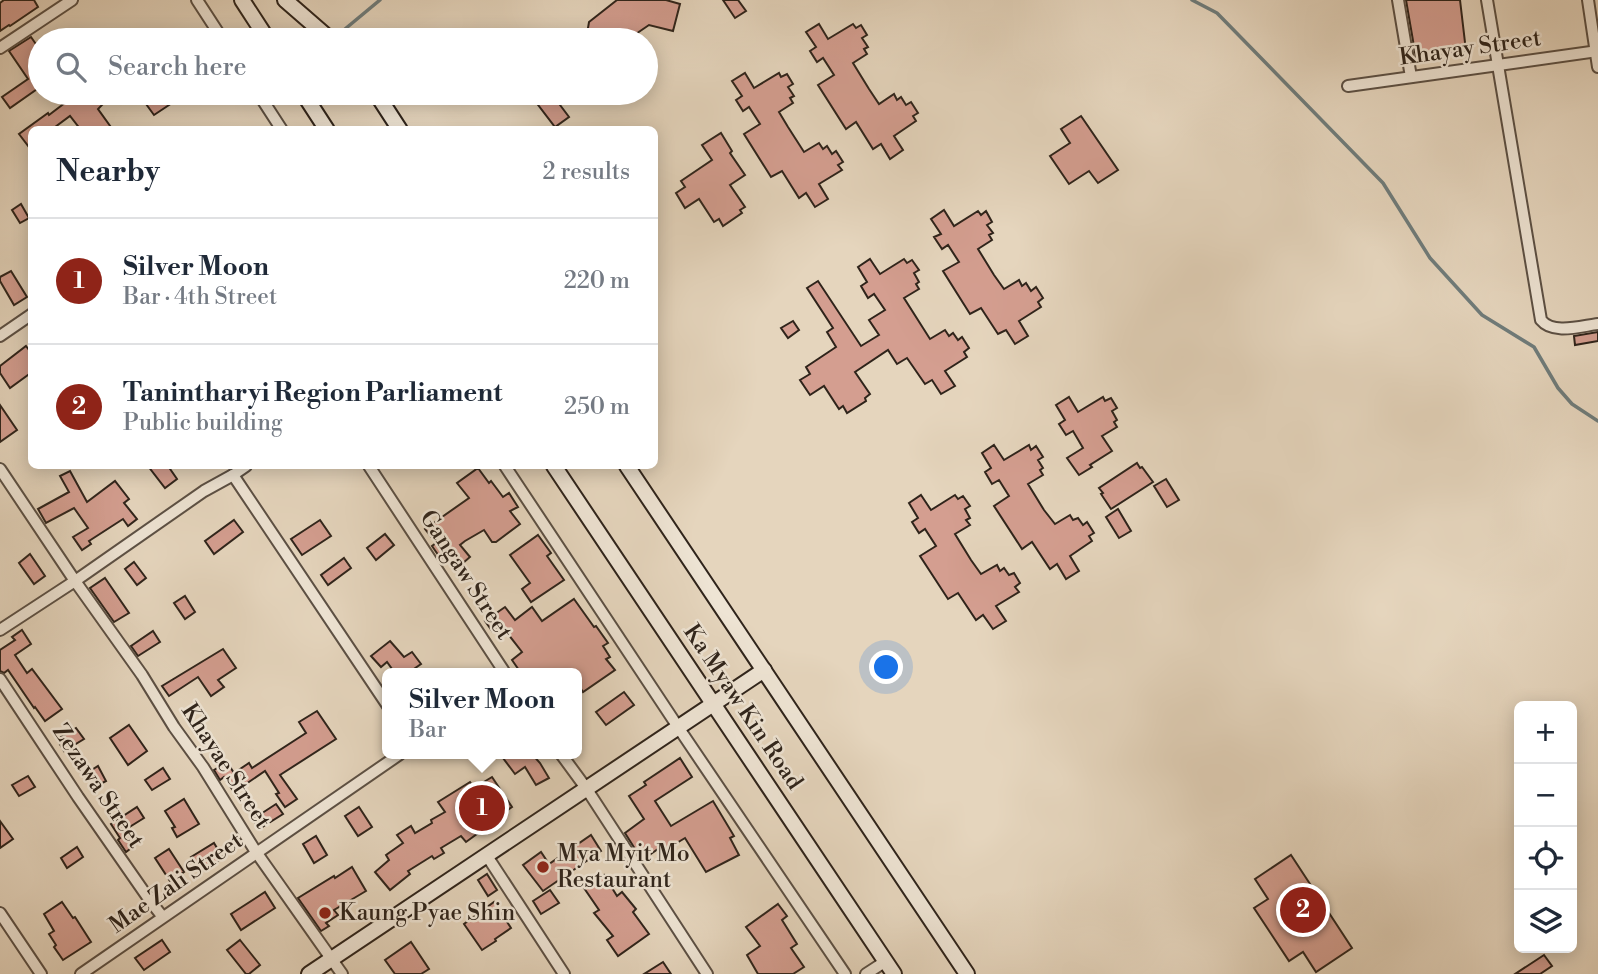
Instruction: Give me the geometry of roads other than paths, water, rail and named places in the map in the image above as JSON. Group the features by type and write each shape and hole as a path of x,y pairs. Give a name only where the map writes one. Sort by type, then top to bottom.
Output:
{"main road":[{"path":"242,0 260,28"},
{"path":"285,0 317,28"},
{"path":"309,105 320,126"},
{"path":"384,105 397,126"},
{"name":"Ka Myaw Kin Road","path":"556,469 894,974"},
{"name":"Ka Myaw Kin Road","path":"629,469 967,974"},
{"path":"309,974 764,670"}],"street":[{"path":"0,48 56,5 72,0"},
{"path":"197,0 215,28"},
{"path":"1398,0 1411,77"},
{"path":"1486,0 1541,320 1549,327 1558,328 1598,324"},
{"path":"1588,0 1598,68"},
{"name":"Khayay Street","path":"1348,86 1597,51"},
{"path":"266,105 279,126"},
{"path":"0,336 28,317"},
{"name":"Khayae Street","path":"0,469 342,974"},
{"path":"0,630 204,491 242,469"},
{"name":"Gangaw Street","path":"371,469 502,668"},
{"path":"507,469 845,974"},
{"path":"233,475 382,698"},
{"name":"Zezawa Street","path":"0,679 150,902 163,916"},
{"name":"Mae Zali Street","path":"80,974 393,759"},
{"path":"565,759 707,974"},
{"path":"486,856 564,974"},
{"path":"0,913 41,974"},
{"path":"866,974 886,961"}],"waterway":[{"path":"346,28 380,0"},
{"path":"1192,0 1217,13 1383,183 1430,258 1482,315 1534,347 1558,388 1572,404 1598,421"}],"place":[{"name":"Silver Moon","path":"482,808"},
{"name":"Mya Myit Mo Restaurant","path":"543,867"},
{"name":"Tanintharyi Region Parliament","path":"1303,910"},
{"name":"Kaung Pyae Shin","path":"325,913"}]}
